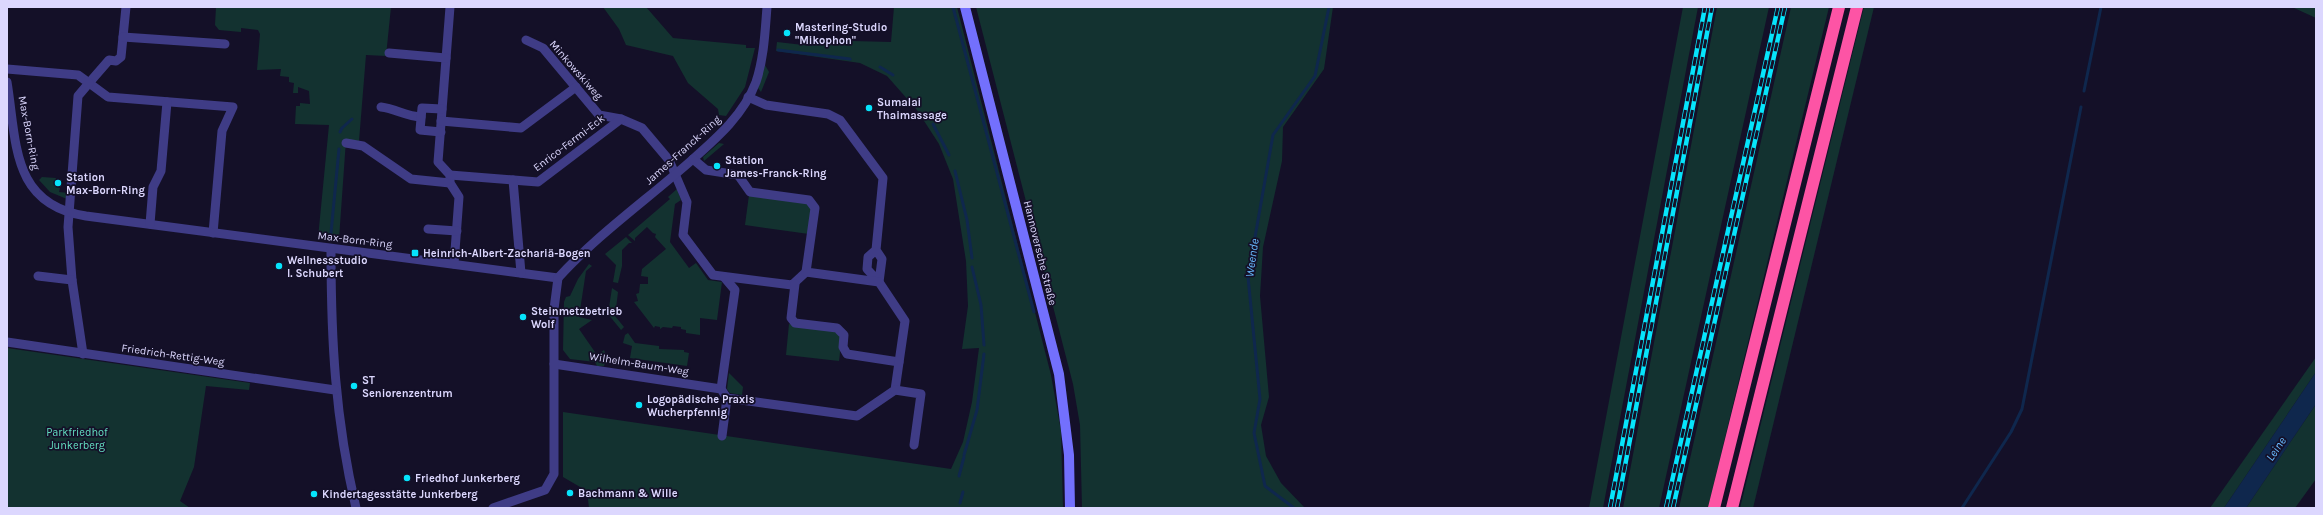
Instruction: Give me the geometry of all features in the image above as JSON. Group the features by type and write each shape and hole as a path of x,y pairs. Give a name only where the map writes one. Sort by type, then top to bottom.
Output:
{"highway":[{"path":"1714,508 1839,7"},
{"path":"1732,508 1857,7"}],"street":[{"path":"83,354 72,280 68,227 78,96 109,60 116,61 121,57 126,7"},
{"path":"450,7 438,162 450,179 459,198 454,264"},
{"name":"James-Franck-Ring","path":"558,278 578,256 676,174 733,121 748,97 762,62 767,7"},
{"name":"Hannoversche Straße","path":"965,7 1059,374 1069,456 1070,508"},
{"path":"123,36 225,44"},
{"name":"Minkowskiweg","path":"526,40 543,48 599,115 621,119 642,128 669,160 687,202 683,235 713,275 724,277"},
{"path":"389,53 446,58"},
{"path":"7,70 78,75 108,97 233,107 222,132 213,233"},
{"name":"Max-Born-Ring","path":"7,82 10,118 21,165 26,179 45,201 70,213 331,249 558,278"},
{"path":"441,121 521,128 576,87"},
{"path":"748,97 766,105 828,114 840,120 883,178 876,250 882,259 880,282"},
{"path":"150,224 153,187 161,171 167,102"},
{"path":"381,107 395,108 408,116 421,117"},
{"path":"440,132 420,130 421,117 422,108 442,109"},
{"name":"Enrico-Fermi-Eck","path":"346,143 363,146 411,179 513,180 538,182 621,119"},
{"path":"693,159 706,170 738,174 750,192 809,200 815,208 806,272 794,284 791,318 795,322 837,328 844,335 843,347 847,354 899,362"},
{"path":"513,180 521,273"},
{"name":"Enrico-Fermi-Eck","path":"514,193 530,181"},
{"path":"428,229 457,231"},
{"path":"331,249 331,337 335,390 344,455 356,508"},
{"path":"876,250 868,257 867,269 880,282 904,321 895,390"},
{"path":"806,272 880,282"},
{"path":"38,276 72,280"},
{"path":"724,277 794,284"},
{"path":"722,436 727,398 721,389 735,290 724,277"},
{"path":"493,508 545,490 552,480 555,467 554,309 558,278"},
{"name":"Friedrich-Rettig-Weg","path":"7,342 335,390"},
{"name":"Wilhelm-Baum-Weg","path":"554,364 721,389"},
{"path":"727,398 857,416 895,390 920,394 914,445"}],"green space":[{"path":"216,7 391,7 386,56 366,55 359,141 346,140 339,239 318,238 329,125 295,124 296,106 300,106 300,103 310,104 309,91 298,87 298,93 293,93 294,83 289,82 289,77 280,76 281,69 257,70 260,34 258,30 241,28 241,32 219,30 215,25"},
{"path":"603,7 646,7 673,38 746,45 746,48 755,48 745,87 726,116 719,115 718,109 688,83 673,56 626,45 619,29"},
{"path":"894,7 957,7 1051,375 1061,431 1063,508 589,508 587,491 563,477 563,412 951,469 963,442 972,402 979,348 962,349 968,306 966,261 953,179 939,144 917,110 887,76 860,63 776,51 777,42 812,46 813,40 891,42"},
{"path":"976,7 1333,7 1324,69 1283,127 1282,161 1263,247 1260,296 1269,397 1261,425 1266,456 1281,483 1305,508 1082,508 1080,425 1073,384"},
{"path":"1683,7 1698,7 1603,508 1589,508"},
{"path":"1717,7 1769,7 1659,508 1623,508"},
{"path":"1791,7 1829,7 1708,508 1679,508"},
{"path":"1864,7 1874,7 1753,508 1740,508"},
{"path":"2292,7 2316,7 2316,18"},
{"path":"765,65 769,72 761,92 758,88"},
{"path":"719,143 724,144 704,161 703,157"},
{"path":"42,177 56,178 55,187 60,188 59,192 68,193 67,199 50,192 39,180"},
{"path":"677,189 681,200 675,204 670,242 689,268 696,263 708,280 722,282 717,320 700,318 700,335 686,333 686,330 681,329 681,327 673,326 672,328 663,327 660,329 660,327 655,326 654,328 634,302 638,301 636,294 639,293 640,284 648,284 648,277 641,276 642,269 666,249 655,237 656,234 647,227 635,238 635,241 628,235 670,199 668,197"},
{"path":"749,195 808,203 813,208 809,234 745,225"},
{"path":"626,237 632,243 629,243 622,250 622,266 618,283 613,282 616,265 605,254"},
{"path":"589,264 592,266 586,271 579,317 592,320 579,329 597,355 604,350 607,358 604,366 597,366 595,362 570,359 563,350 564,302 566,297 570,296 578,279"},
{"path":"612,288 618,292 615,316 624,327 621,330 608,314"},
{"path":"789,324 838,331 842,336 839,361 786,355"},
{"path":"628,333 635,343 659,346 659,349 684,350 684,352 689,353 687,366 630,358 632,346 623,343 625,335"},
{"name":"Parkfriedhof Junkerberg","path":"7,348 250,383 249,390 206,386 194,467 180,501 190,508 7,508"},
{"path":"2316,357 2316,372 2224,508 2210,508"},
{"path":"729,373 743,387 742,395 730,393 727,389"},
{"path":"2316,404 2316,479 2295,508 2246,508"}],"water":[{"name":"Leine","path":"2316,372 2316,404 2246,508 2224,508"}],"waterway":[{"path":"953,7 1034,312"},
{"name":"Weende","path":"1294,508 1265,486 1254,433 1260,399 1248,277 1273,135 1315,76 1329,7"},
{"path":"2084,91 2101,7"},
{"path":"778,50 850,59"},
{"path":"880,67 893,75"},
{"path":"1962,508 2011,432 2022,409 2081,107"},
{"path":"340,132 342,128 352,119"},
{"path":"933,124 949,155"},
{"path":"331,233 339,149"},
{"path":"955,171 967,220 972,258"},
{"path":"972,267 981,305 984,345"},
{"path":"964,455 977,410 984,354"},
{"path":"959,476 964,457"},
{"path":"960,503 963,492"}],"railway":[{"path":"1610,508 1705,7"},
{"path":"1617,508 1712,7"},
{"path":"1666,508 1778,7"},
{"path":"1673,508 1785,7"}],"place":[{"name":"Mastering-Studio \"Mikophon\"","path":"787,33"},
{"name":"Sumalai Thaimassage","path":"869,108"},
{"name":"Station James-Franck-Ring","path":"717,166"},
{"name":"Station Max-Born-Ring","path":"58,183"},
{"name":"Heinrich-Albert-Zachariä-Bogen","path":"415,253"},
{"name":"Wellnessstudio I. Schubert","path":"279,266"},
{"name":"Steinmetzbetrieb Wolf","path":"523,317"},
{"name":"ST Seniorenzentrum","path":"354,386"},
{"name":"Logopädische Praxis Wucherpfennig","path":"639,405"},
{"name":"Friedhof Junkerberg","path":"407,478"},
{"name":"Bachmann & Wille","path":"570,493"},
{"name":"Kindertagesstätte Junkerberg","path":"314,494"}]}
